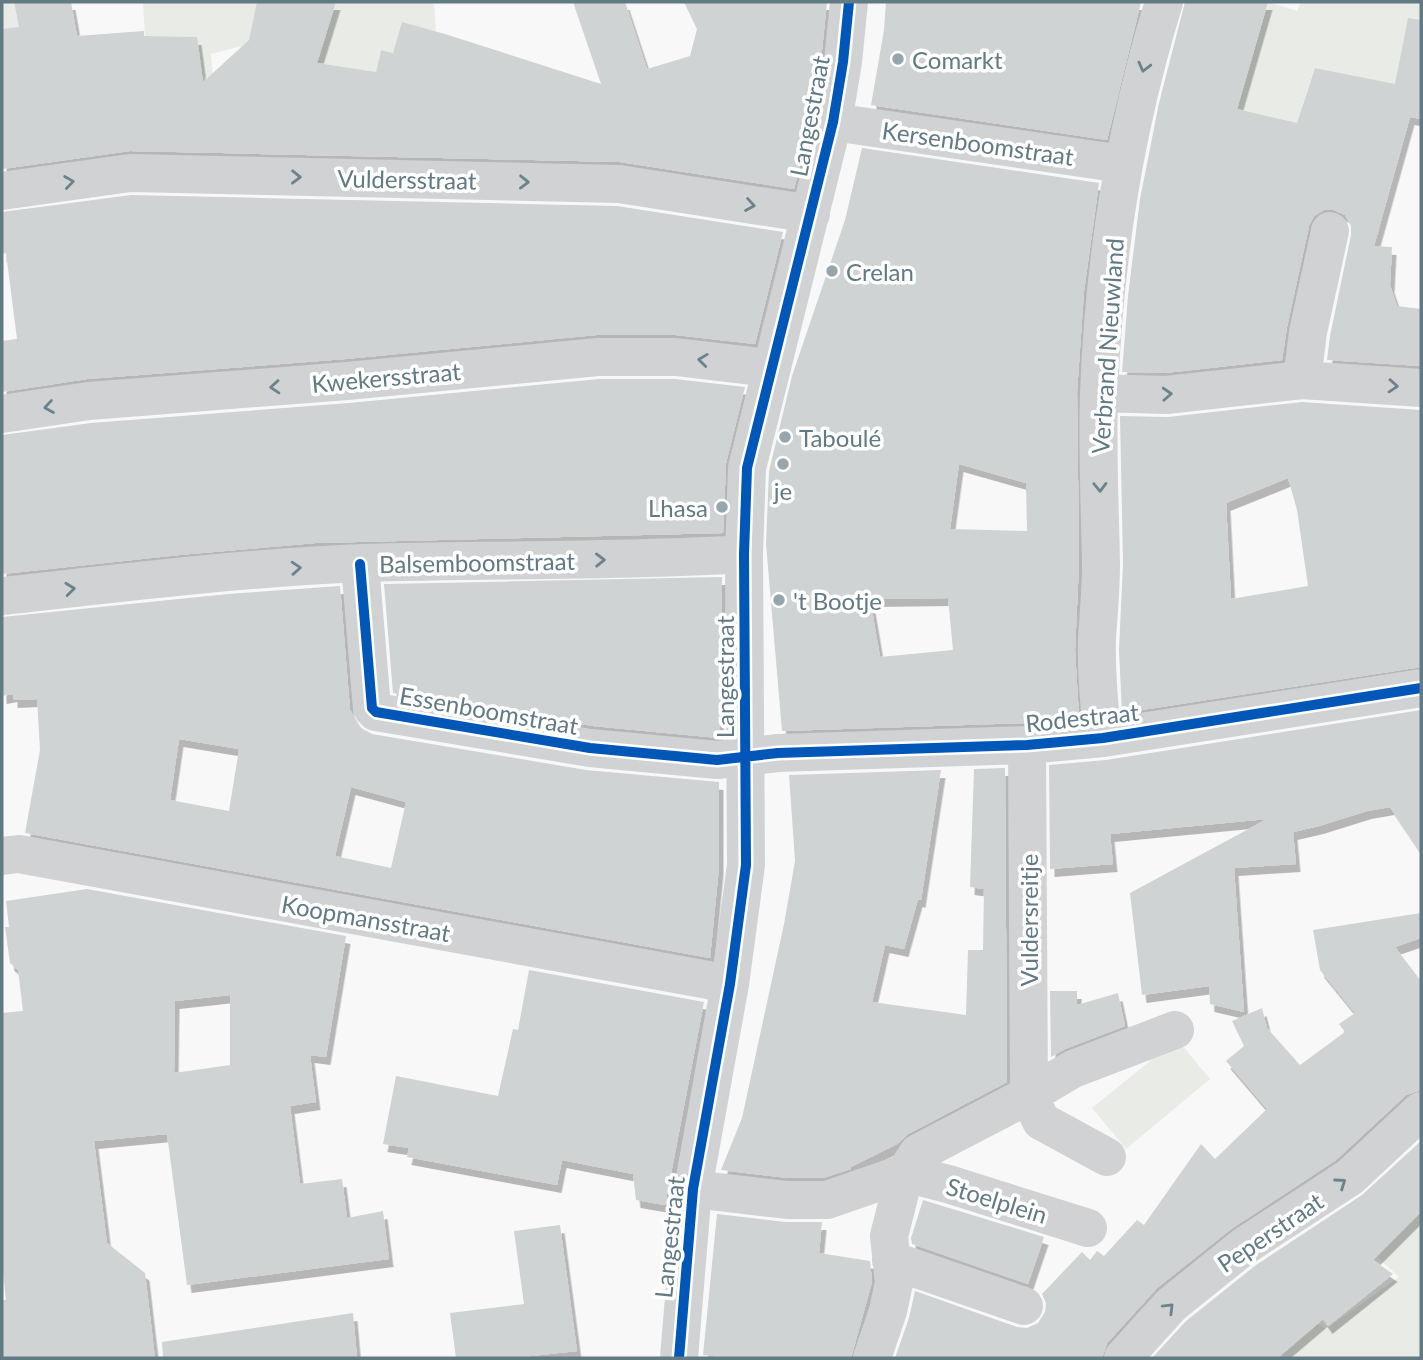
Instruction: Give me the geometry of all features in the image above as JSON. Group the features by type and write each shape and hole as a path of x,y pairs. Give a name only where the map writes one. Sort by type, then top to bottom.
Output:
{"street":[{"name":"Langestraat","path":"679,1358 693,1189 730,984 746,865 744,554 747,468 833,122 849,2"},
{"name":"Verbrand Nieuwland","path":"1103,738 1097,638 1101,602 1099,393 1110,260 1123,164 1144,66 1164,2"},
{"name":"Kersenboomstraat","path":"833,122 1123,164"},
{"name":"Vuldersstraat","path":"2,191 130,173 619,184 811,214"},
{"path":"1301,380 1308,332 1330,231"},
{"name":"Kwekersstraat","path":"2,414 89,401 347,381 598,357 676,357 770,368"},
{"path":"1099,393 1166,395 1301,380 1421,388"},
{"name":"Balsemboomstraat","path":"2,596 173,577 360,564 649,560 744,554"},
{"name":"Essenboomstraat","path":"360,564 372,708 376,712 590,748 717,760 745,757"},
{"name":"Rodestraat","path":"745,757 778,753 1027,745 1103,738 1421,688"},
{"name":"Vuldersreitje","path":"1027,745 1029,1095"},
{"name":"Koopmansstraat","path":"2,856 19,854 730,984"},
{"path":"872,1358 888,1311 894,1283 889,1236 905,1173 918,1153 1073,1069 1174,1030"},
{"path":"1029,1095 1041,1121 1107,1157"},
{"name":"Peperstraat","path":"1124,1358 1171,1305 1243,1247 1350,1178 1421,1111"},
{"path":"693,1189 788,1200 827,1200 905,1173"},
{"name":"Stoelplein","path":"905,1173 1088,1228"},
{"path":"891,1260 1024,1306"}],"shaded area":[{"path":"2,2 14,2 27,64 12,57 2,59"},
{"path":"143,2 258,2 252,28 273,33 341,2 434,2 436,32 399,33 393,53 381,50 376,72 318,65 269,47 242,46 211,54 213,78 201,77 199,54 145,38"},
{"path":"1268,2 1297,11 1301,2 1421,2 1421,90 1315,68 1302,106 1340,119 1324,165 1252,113 1237,109"},
{"path":"1177,1039 1210,1079 1126,1149 1092,1108"},
{"path":"1421,1212 1421,1358 1280,1358 1318,1324 1326,1329 1399,1277 1377,1257"}],"building":[{"path":"14,2 71,2 77,36 144,31 144,36 197,37 203,82 249,40 257,2 336,2 317,63 376,72 381,50 393,53 402,22 601,84 573,2 625,2 647,69 690,56 697,29 684,2 827,2 812,118 794,189 620,162 130,151 2,169 2,29 19,27"},
{"path":"886,2 1141,2 1107,140 871,105"},
{"path":"1185,2 1268,2 1237,109 1297,123 1315,68 1395,84 1408,18 1421,20 1421,119 1410,117 1374,246 1392,247 1390,285 1397,306 1421,309 1421,366 1327,360 1351,225 1345,215 1334,210 1324,210 1314,216 1309,226 1282,360 1165,373 1122,372 1140,199 1159,103"},
{"path":"862,148 1099,183 1084,291 1077,392 1079,563 1075,650 1079,718 1026,723 782,731 766,544 769,471 792,376 845,220","holes":["959,464 1026,483 1027,531 950,529","948,598 953,650 880,657 870,599"]},
{"path":"131,195 617,206 783,232 755,344 676,335 596,335 345,359 87,379 2,392 2,341 17,339 6,253 2,254 2,212"},
{"path":"599,379 675,379 745,387 726,463 723,533 315,543 2,574 2,435 91,423 349,403"},
{"path":"1302,402 1421,410 1421,667 1122,713 1119,650 1123,563 1120,416 1168,417","holes":["1288,478 1297,510 1308,586 1231,599 1226,503"]},
{"path":"722,577 719,738 593,726 393,693 384,584"},
{"path":"340,586 350,710 361,728 372,734 586,770 719,782 719,867 710,958 25,833 40,750 37,699 13,700 13,694 2,696 2,617 228,594","holes":["179,739 239,749 229,811 170,800","351,787 406,802 391,868 335,856"]},
{"path":"1421,710 1421,853 1390,807 1293,832 1296,864 1234,868 1244,1012 1210,1004 1209,986 1142,995 1130,893 1267,819 1110,834 1113,864 1050,869 1049,765 1106,760"},
{"path":"1005,768 1007,1082 908,1134 897,1144 849,1168 851,1169 823,1178 788,1178 721,1170 742,1118 795,861 789,775 941,770 921,900 918,899 904,949 885,945 872,1002 966,1015 968,950 983,950 984,889 970,887 974,769"},
{"path":"87,889 346,936 326,1057 310,1055 316,1102 290,1106 300,1184 342,1179 347,1218 383,1211 389,1259 187,1285 167,1134 94,1141 107,1243 145,1273 155,1358 2,1358 2,1300 6,1300 2,1264 2,1013 23,1011 18,970 10,963 5,927 9,927 6,901","holes":["230,995 230,1065 174,1073 175,1001"]},
{"path":"1421,913 1421,938 1395,947 1421,981 1421,1090 1406,1095 1336,1160 1231,1229 1157,1288 1107,1343 1102,1358 895,1358 915,1291 1017,1327 1027,1328 1038,1323 1045,1312 1046,1303 1042,1294 1082,1252 1090,1260 1097,1251 1104,1256 1137,1220 1144,1225 1201,1144 1215,1159 1267,1109 1226,1061 1244,1046 1232,1021 1262,1008 1267,1028 1300,1065 1345,1032 1339,1024 1355,1013 1320,970 1313,930"},
{"path":"529,970 704,1002 665,1205 636,1200 633,1174 562,1160 557,1185 407,1157 409,1148 383,1144 396,1076 498,1096 513,1029 518,1030"},
{"path":"1050,991 1077,991 1077,1005 1118,993 1125,1026 1051,1057"},
{"path":"1421,1141 1421,1212 1373,1260 1393,1274 1328,1326 1323,1319 1277,1358 1152,1358 1186,1321 1256,1265 1362,1195"},
{"path":"923,1200 1044,1237 1028,1284 912,1244 911,1238"},
{"path":"717,1214 785,1222 822,1222 819,1253 870,1261 872,1282 851,1358 732,1358 703,1355"},
{"path":"560,1225 577,1351 513,1358 456,1358 450,1313 524,1304 514,1231"},
{"path":"353,1313 357,1358 163,1358 162,1342"}],"cycle path":[{"path":"679,1358 693,1189 730,984 746,865 744,554 747,468 833,122 849,2"},
{"path":"360,564 372,708 376,712 590,748 717,760 778,753 1027,745 1103,738 1421,688"}],"place":[{"name":"Comarkt","path":"898,59"},
{"name":"Crelan","path":"832,271"},
{"name":"Taboulé","path":"785,437"},
{"name":"je","path":"783,464"},
{"name":"Lhasa","path":"722,507"},
{"name":"'t Bootje","path":"779,600"}]}
